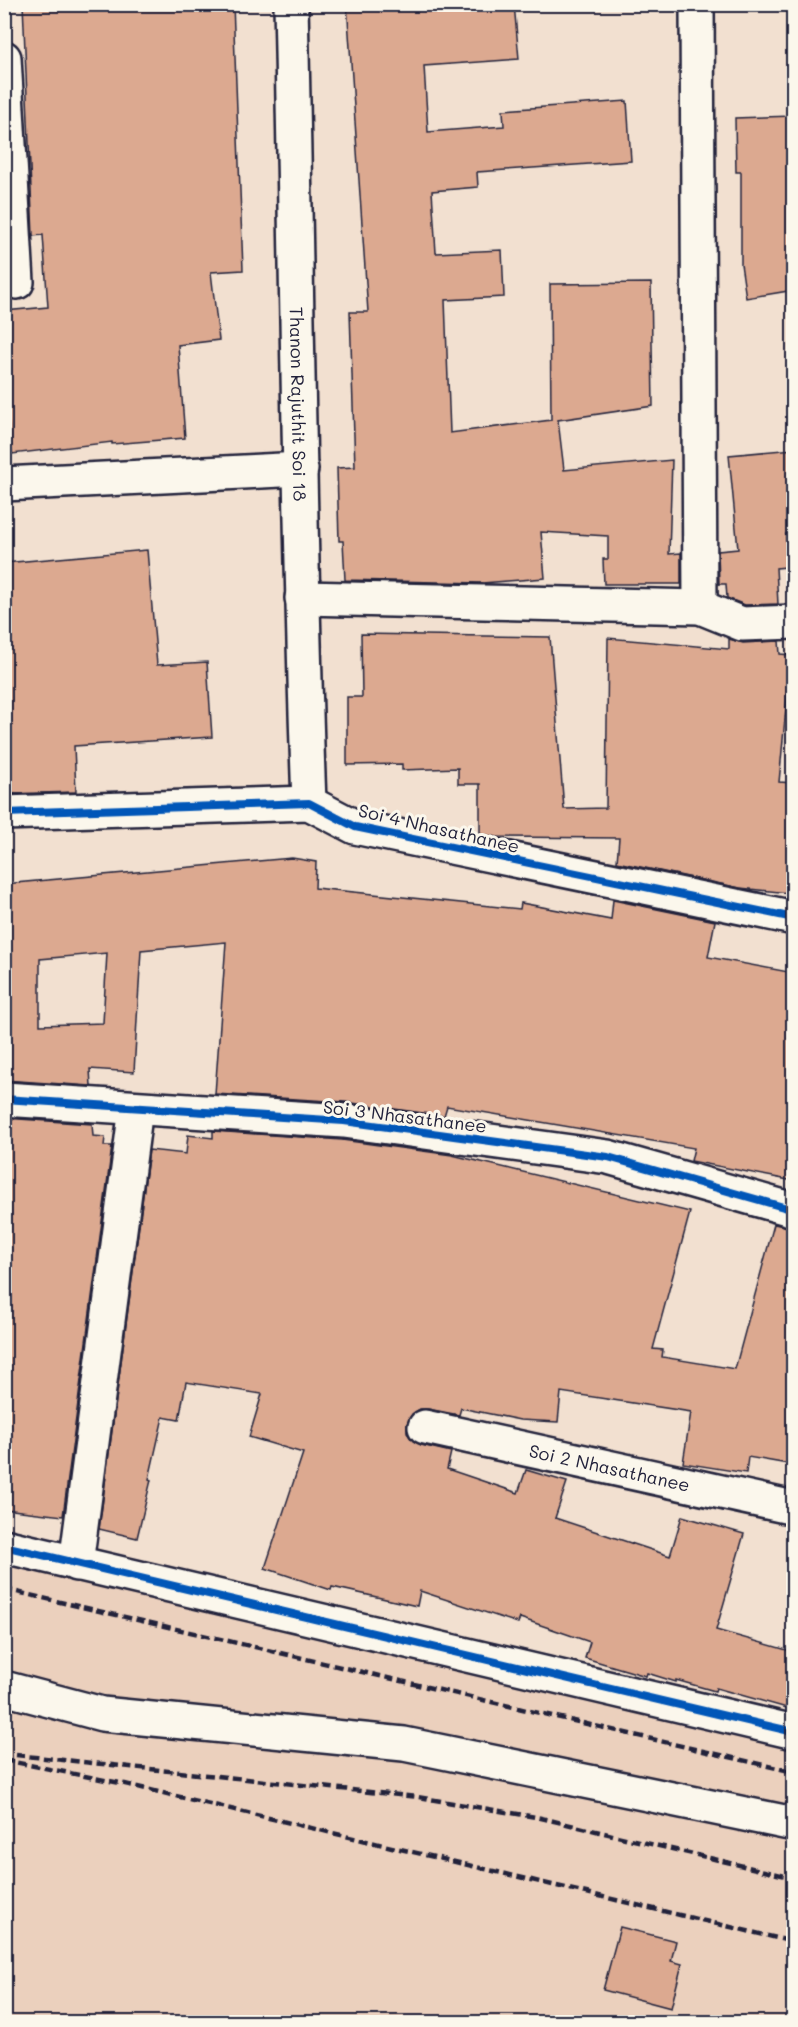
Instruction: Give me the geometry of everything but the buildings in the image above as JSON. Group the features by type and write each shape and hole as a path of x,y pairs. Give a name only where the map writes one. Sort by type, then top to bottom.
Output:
{"street":[{"name":"Thanon Rajuthit Soi 18","path":"291,4 302,598 309,803"},
{"path":"697,4 699,607"},
{"path":"4,58 16,282"},
{"path":"4,484 301,469"},
{"path":"302,598 699,607 742,624 794,622"},
{"name":"Soi 4 Nhasathanee","path":"4,813 309,803 355,827 794,918"},
{"name":"Soi 3 Nhasathanee","path":"4,1099 344,1121 608,1157 794,1210"},
{"path":"76,1564 136,1108"},
{"name":"Soi 2 Nhasathanee","path":"425,1427 794,1508"},
{"path":"4,1546 794,1732"},
{"path":"4,1688 102,1714 404,1744 794,1824"}],"shaded area":[{"path":"5,1541 793,1731 793,2022 5,2022"}],"railway":[{"path":"4,1589 794,1772"},
{"path":"16,1755 418,1797 541,1818 794,1878"},
{"path":"4,1760 125,1784 794,1942"}],"cycle path":[{"path":"4,813 309,803 355,827 794,918"},
{"path":"4,1099 344,1121 608,1157 794,1210"},
{"path":"4,1546 794,1732"}]}
